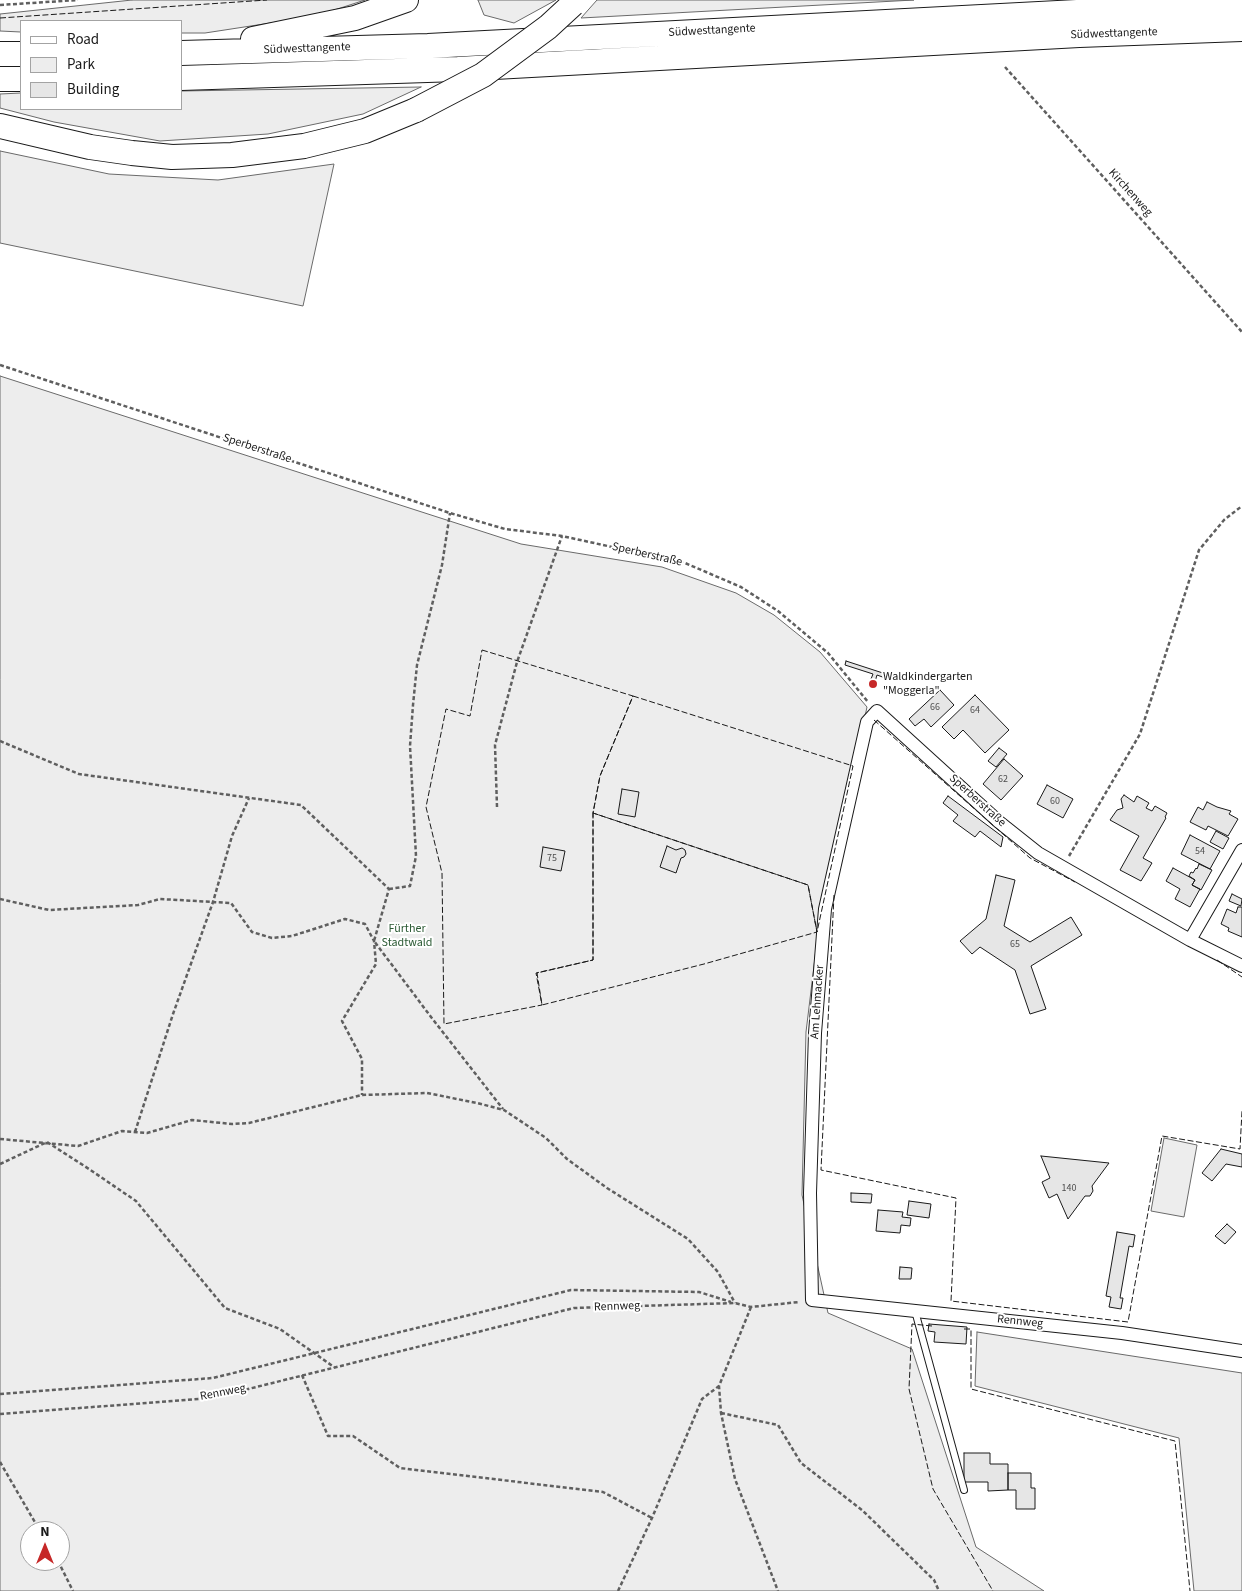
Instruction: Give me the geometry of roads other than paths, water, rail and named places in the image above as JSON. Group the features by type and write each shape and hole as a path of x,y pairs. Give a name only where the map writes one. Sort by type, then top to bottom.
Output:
{"highway":[{"path":"182,52 317,27 355,18 406,0"},
{"path":"0,126 90,147 172,157 232,155 304,146 365,131 416,110 483,75 548,28 575,2"},
{"name":"Südwesttangente","path":"182,52 428,46 1087,11 1242,5"},
{"name":"Südwesttangente","path":"182,78 458,69 1079,35 1242,29"},
{"path":"0,54 20,54"},
{"path":"0,79 20,78"}],"street":[{"name":"Sperberstraße","path":"876,711 999,822 1038,853 1190,940 1242,966"},
{"name":"Am Lehmacker","path":"812,1300 810,1194 815,1033 825,909 867,722 876,711"},
{"path":"1190,940 1242,850"},
{"name":"Rennweg","path":"812,1300 1122,1333 1242,1351"}],"lane":[{"path":"915,1310 964,1490"}],"place":[{"name":"Waldkindergarten \"Moggerla\"","path":"873,684"}],"park label":[{"name":"Fürther Stadtwald","path":"407,936"}]}
